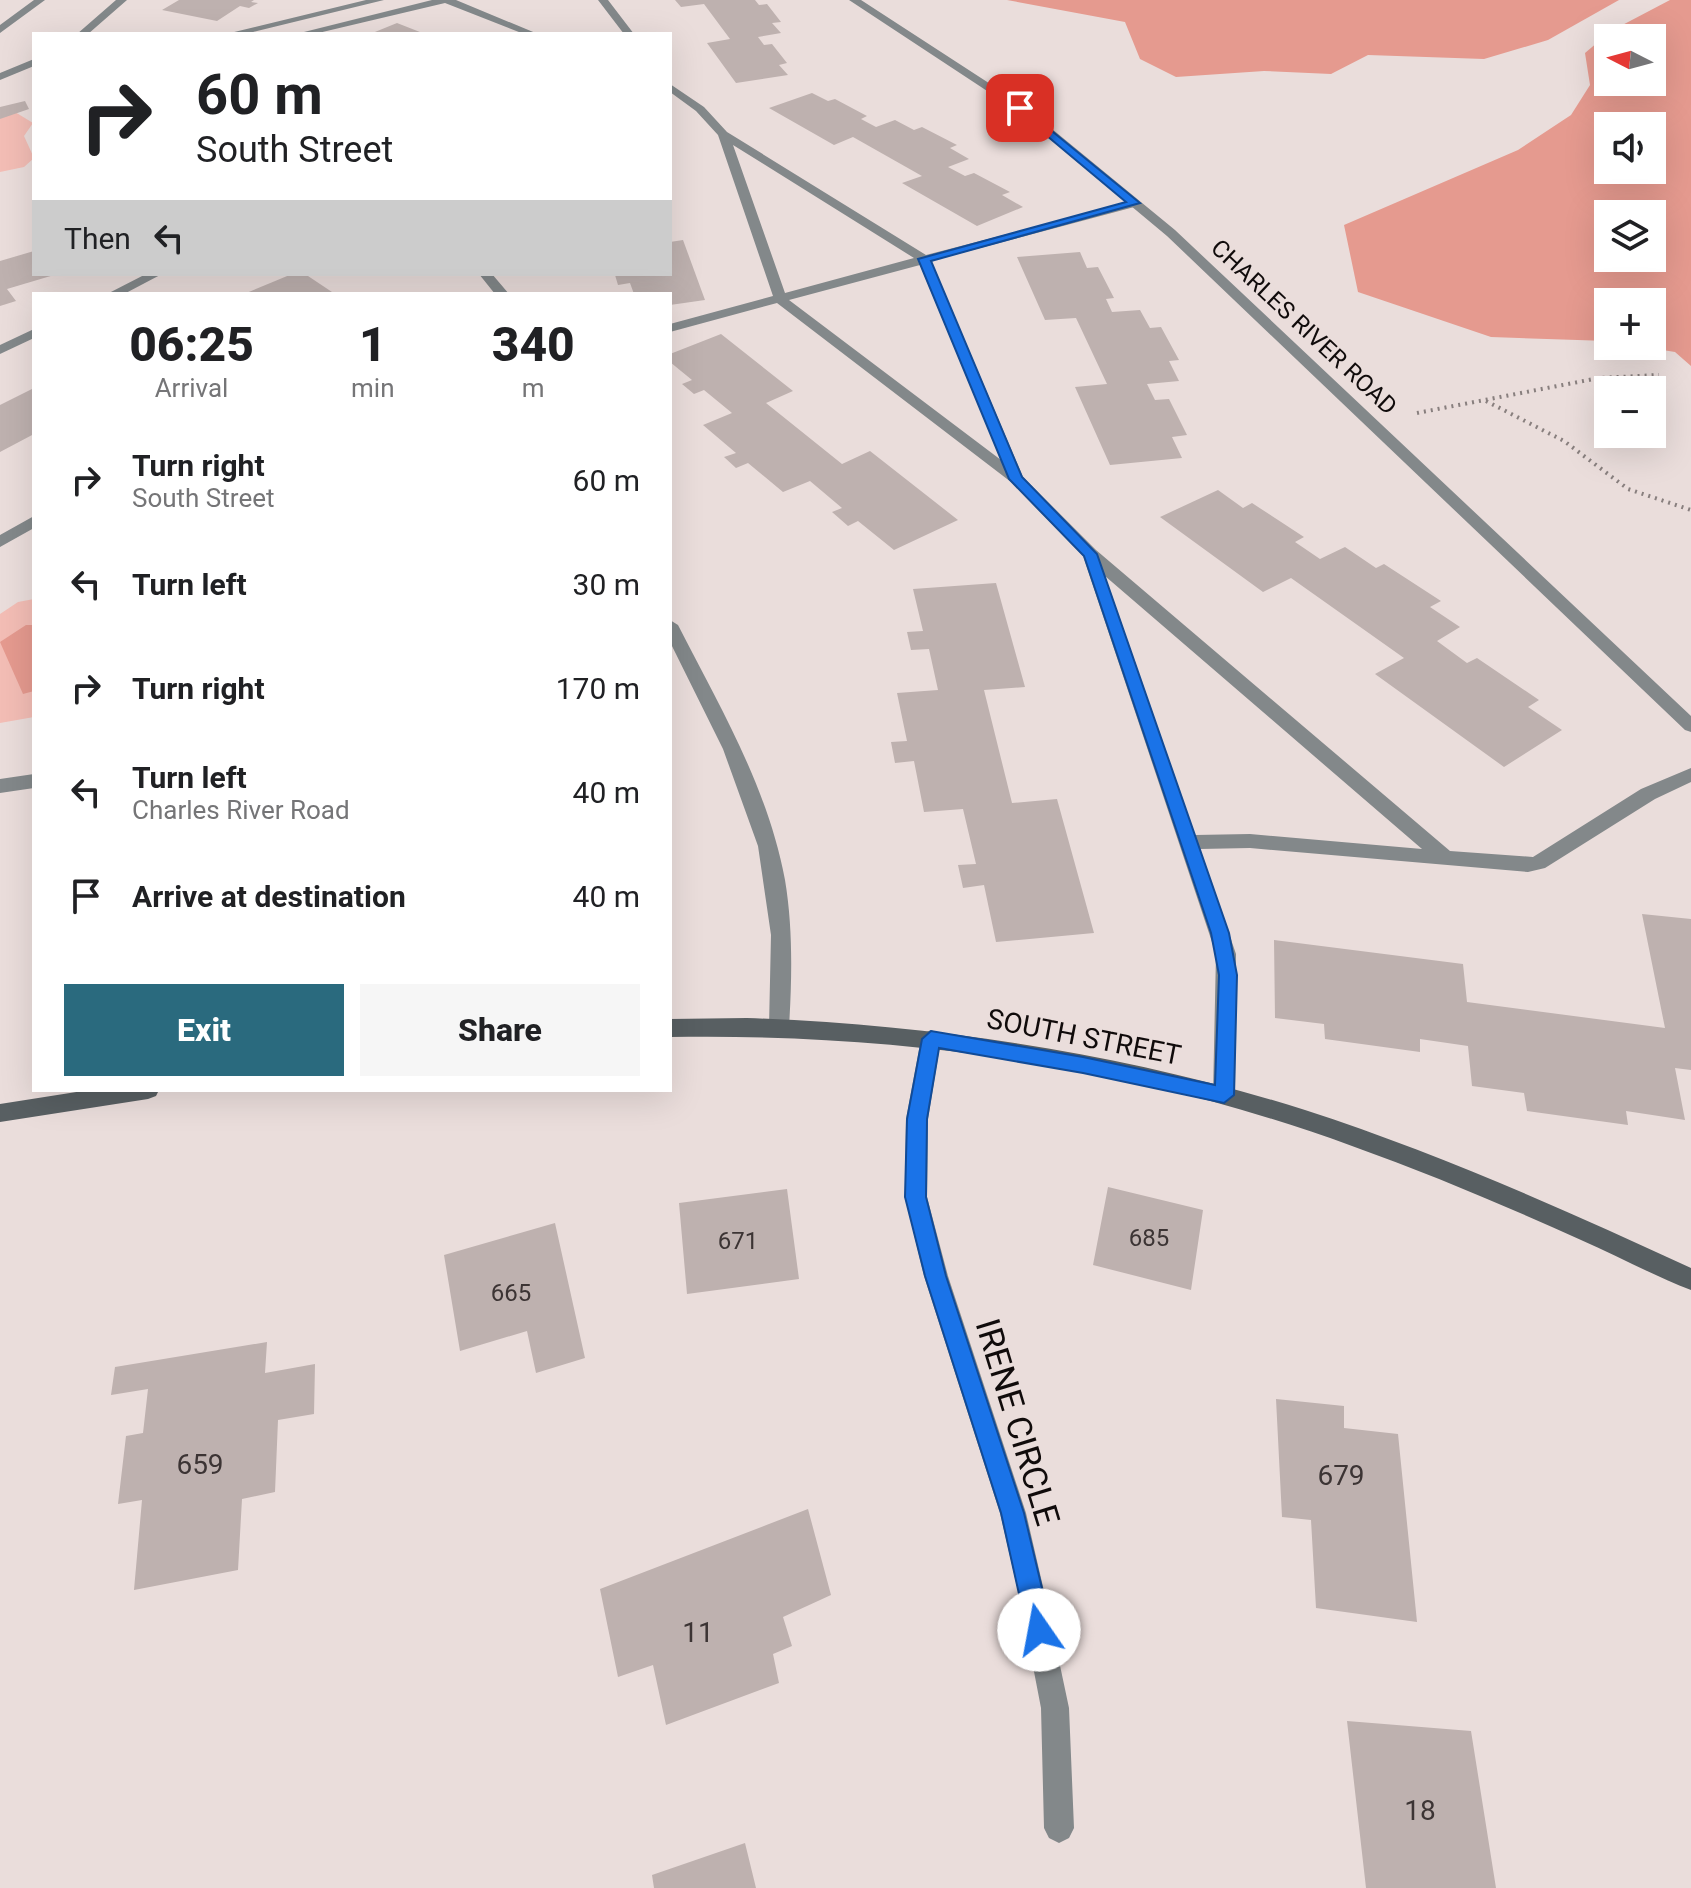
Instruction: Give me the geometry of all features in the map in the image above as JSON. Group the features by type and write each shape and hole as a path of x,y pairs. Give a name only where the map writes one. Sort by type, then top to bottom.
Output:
{"main road":[{"name":"SOUTH STREET","path":"672,1028 779,1027 931,1039 1083,1065 1224,1095 1404,1155 1691,1279"},
{"path":"0,1113 135,1092"}],"street":[{"path":"0,30 40,0"},
{"path":"84,32 122,0"},
{"path":"239,32 379,0"},
{"path":"310,32 446,0 528,32"},
{"path":"603,0 627,32"},
{"name":"CHARLES RIVER ROAD","path":"854,0 1020,108 1134,203 1373,421 1691,726"},
{"path":"0,77 32,63"},
{"path":"672,89 700,109 723,134 924,259 1016,479"},
{"path":"723,134 781,300 1016,479 1090,554 1448,860"},
{"path":"672,327 1134,203"},
{"path":"118,292 152,276"},
{"path":"487,276 500,292"},
{"path":"0,350 32,334"},
{"path":"0,542 32,522"},
{"path":"1090,554 1226,954 1224,1095"},
{"path":"672,629 741,768 767,845 781,929 779,1027"},
{"path":"1190,842 1250,841 1448,860 1517,865 1538,863 1648,794 1691,775"},
{"path":"0,786 32,781"},
{"name":"IRENE CIRCLE","path":"931,1039 917,1119 916,1197 936,1276 1013,1513 1034,1604 1055,1708 1059,1828"}],"path":[{"path":"1373,421 1599,378 1659,375"},
{"path":"1485,400 1564,441 1628,489 1691,510"}],"shaded area":[{"path":"1007,0 1619,0 1548,40 1484,59 1368,55 1331,74 1264,71 1176,77 1140,59 1125,22"},
{"path":"1670,0 1691,0 1691,366 1675,352 1666,351 1666,288 1594,288 1594,341 1491,337 1358,292 1344,225 1518,150 1571,115 1590,85 1585,53 1594,45 1594,96 1666,96 1666,24 1624,24"},
{"path":"15,112 32,122 24,136 32,160 24,167 0,172 0,116"},
{"path":"32,599 32,717 0,723 0,614 18,602"},
{"path":"26,625 32,625 32,692 23,694 0,642"}],"building":[{"path":"179,0 254,0 251,2 258,3 249,8 240,6 217,21 162,10"},
{"path":"675,0 755,0 759,5 767,4 781,22 772,23 781,33 758,37 764,45 772,44 787,63 779,65 788,75 736,83 707,43 730,39 704,4 681,7"},
{"path":"397,23 420,32 375,32"},
{"path":"812,93 828,101 835,99 867,116 861,119 876,127 895,120 914,130 922,127 957,145 950,148 969,159 948,167 965,176 974,173 1010,192 1002,195 1023,207 977,226 902,183 922,176 853,137 834,145 769,108"},
{"path":"25,101 29,109 0,119 0,107"},
{"path":"683,240 705,300 672,305 672,292 633,292 630,283 618,285 615,276 672,276 672,242"},
{"path":"32,252 32,276 51,276 7,289 16,301 0,306 0,261"},
{"path":"1080,252 1087,268 1098,267 1114,298 1106,299 1112,312 1140,310 1150,328 1161,327 1179,360 1169,361 1179,381 1147,384 1155,400 1169,399 1187,435 1172,437 1182,458 1110,465 1075,387 1107,384 1076,318 1045,320 1017,257"},
{"path":"287,276 308,276 332,292 249,292"},
{"path":"721,334 793,391 766,403 842,464 870,451 958,520 894,550 858,521 848,526 832,512 842,508 810,481 783,492 748,463 736,468 724,457 736,453 703,425 732,413 704,390 694,394 682,384 692,380 672,364 672,353"},
{"path":"32,389 32,435 0,452 0,405"},
{"path":"1218,490 1243,508 1252,503 1304,537 1295,542 1320,559 1345,547 1376,568 1384,564 1441,601 1430,607 1460,627 1437,641 1467,663 1477,658 1539,700 1528,707 1562,730 1504,767 1375,674 1404,658 1291,578 1263,592 1160,517"},
{"path":"996,583 1025,687 984,690 1012,803 1057,799 1094,933 996,942 984,885 963,888 958,865 976,864 963,809 924,812 914,761 895,763 891,742 907,741 897,693 938,690 929,649 911,650 907,632 923,631 913,589"},
{"path":"1642,914 1691,919 1691,1070 1675,1068 1685,1120 1626,1111 1628,1125 1527,1111 1524,1093 1472,1086 1468,1046 1420,1039 1420,1052 1325,1039 1324,1024 1275,1018 1274,940 1463,964 1467,1002 1665,1028"},
{"path":"1108,1187 1203,1210 1191,1290 1093,1265"},
{"path":"787,1189 799,1279 687,1294 679,1203"},
{"path":"555,1223 585,1358 536,1373 527,1331 460,1351 444,1255"},
{"path":"267,1342 265,1373 315,1364 314,1414 278,1420 275,1492 242,1499 238,1570 134,1590 142,1500 118,1504 126,1436 143,1433 148,1389 111,1395 115,1367"},
{"path":"1276,1399 1344,1406 1344,1428 1398,1434 1417,1622 1316,1608 1311,1520 1282,1517"},
{"path":"808,1509 831,1595 783,1617 792,1646 773,1654 779,1683 666,1725 653,1665 618,1677 600,1589"},
{"path":"1347,1721 1471,1731 1496,1888 1366,1888"},
{"path":"745,1843 756,1888 654,1888 652,1875"}],"route":[{"path":"1020,108 1134,203 924,259 1016,479 1090,554 1220,933 1228,975 1224,1095 1083,1065 931,1039 917,1119 916,1197 936,1276 1013,1513 1039,1630"}]}
